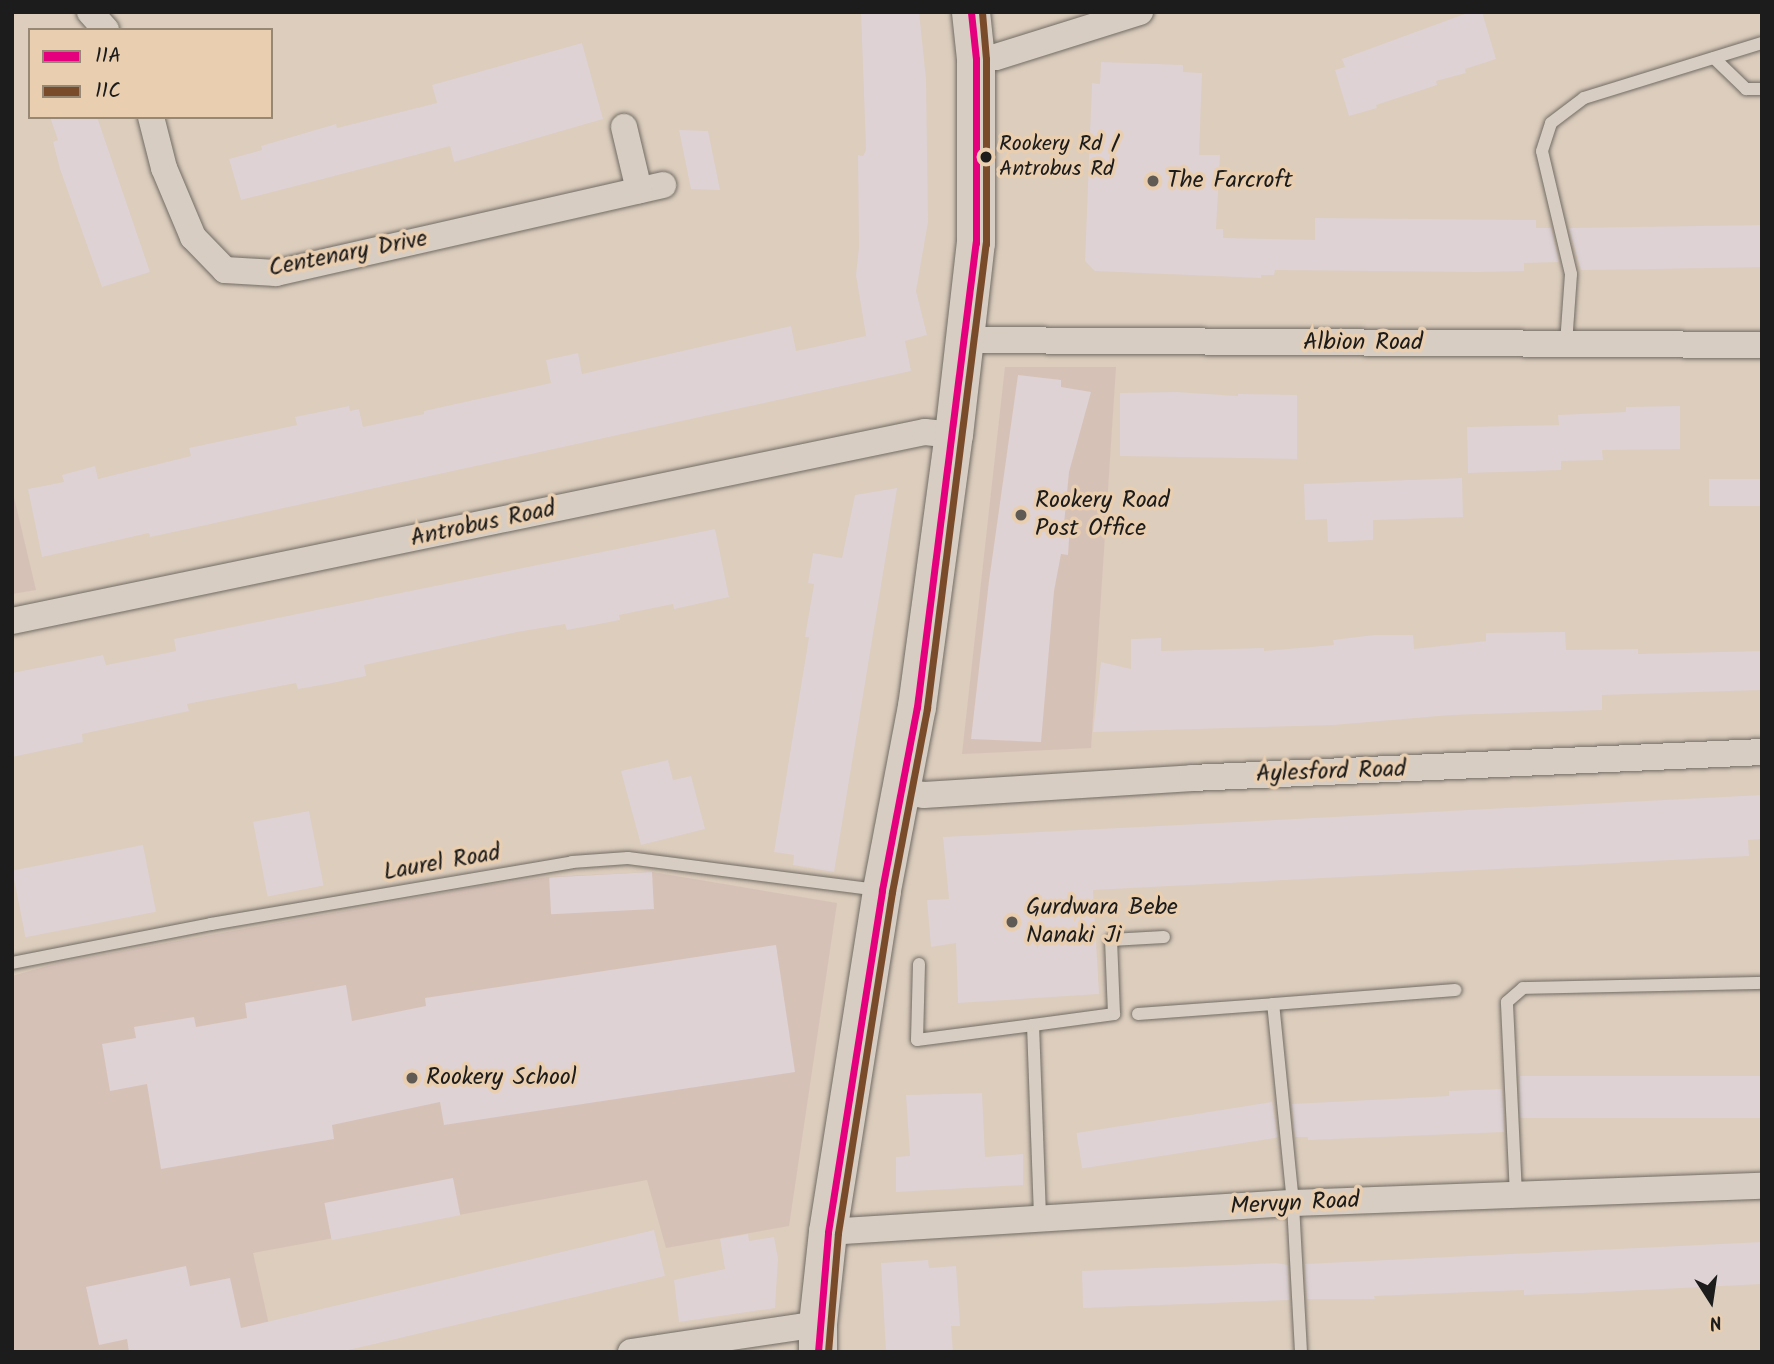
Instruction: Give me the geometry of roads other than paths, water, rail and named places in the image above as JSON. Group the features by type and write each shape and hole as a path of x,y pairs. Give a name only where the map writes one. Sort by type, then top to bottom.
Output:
{"main road":[{"path":"818,1338 828,1232 883,890 917,707 965,340 976,243 976,59 971,12"}],"street":[{"path":"90,12 104,28"},
{"path":"976,59 996,57 1140,12"},
{"name":"Centenary Drive","path":"151,119 164,168 193,237 225,270 276,273 651,187 624,128"},
{"name":"Albion Road","path":"965,340 1762,345"},
{"name":"Antrobus Road","path":"12,621 925,432 954,435"},
{"name":"Aylesford Road","path":"901,792 924,795 1192,778 1762,752"},
{"name":"Mervyn Road","path":"828,1232 1293,1203 1762,1186"},
{"path":"631,1352 818,1338"}],"lane":[{"path":"1566,344 1572,301 1571,274 1542,150 1551,123 1584,99 1762,43"},
{"path":"1714,58 1746,89 1762,89"},
{"name":"Laurel Road","path":"12,963 211,924 572,862 628,858 883,890"},
{"path":"919,964 917,1040 1114,1014 1111,940 1164,937"},
{"path":"1516,1195 1507,1003 1523,988 1762,983"},
{"path":"1138,1014 1455,990"},
{"path":"1273,1004 1293,1203 1301,1352"},
{"path":"1033,1025 1040,1218"}],"place":[{"name":"Rookery Rd / Antrobus Rd","path":"986,157"},
{"name":"The Farcroft","path":"1153,181"},
{"name":"Rookery Road Post Office","path":"1021,515"},
{"name":"Gurdwara Bebe Nanaki Ji","path":"1012,922"},
{"name":"Rookery School","path":"412,1078"}]}
